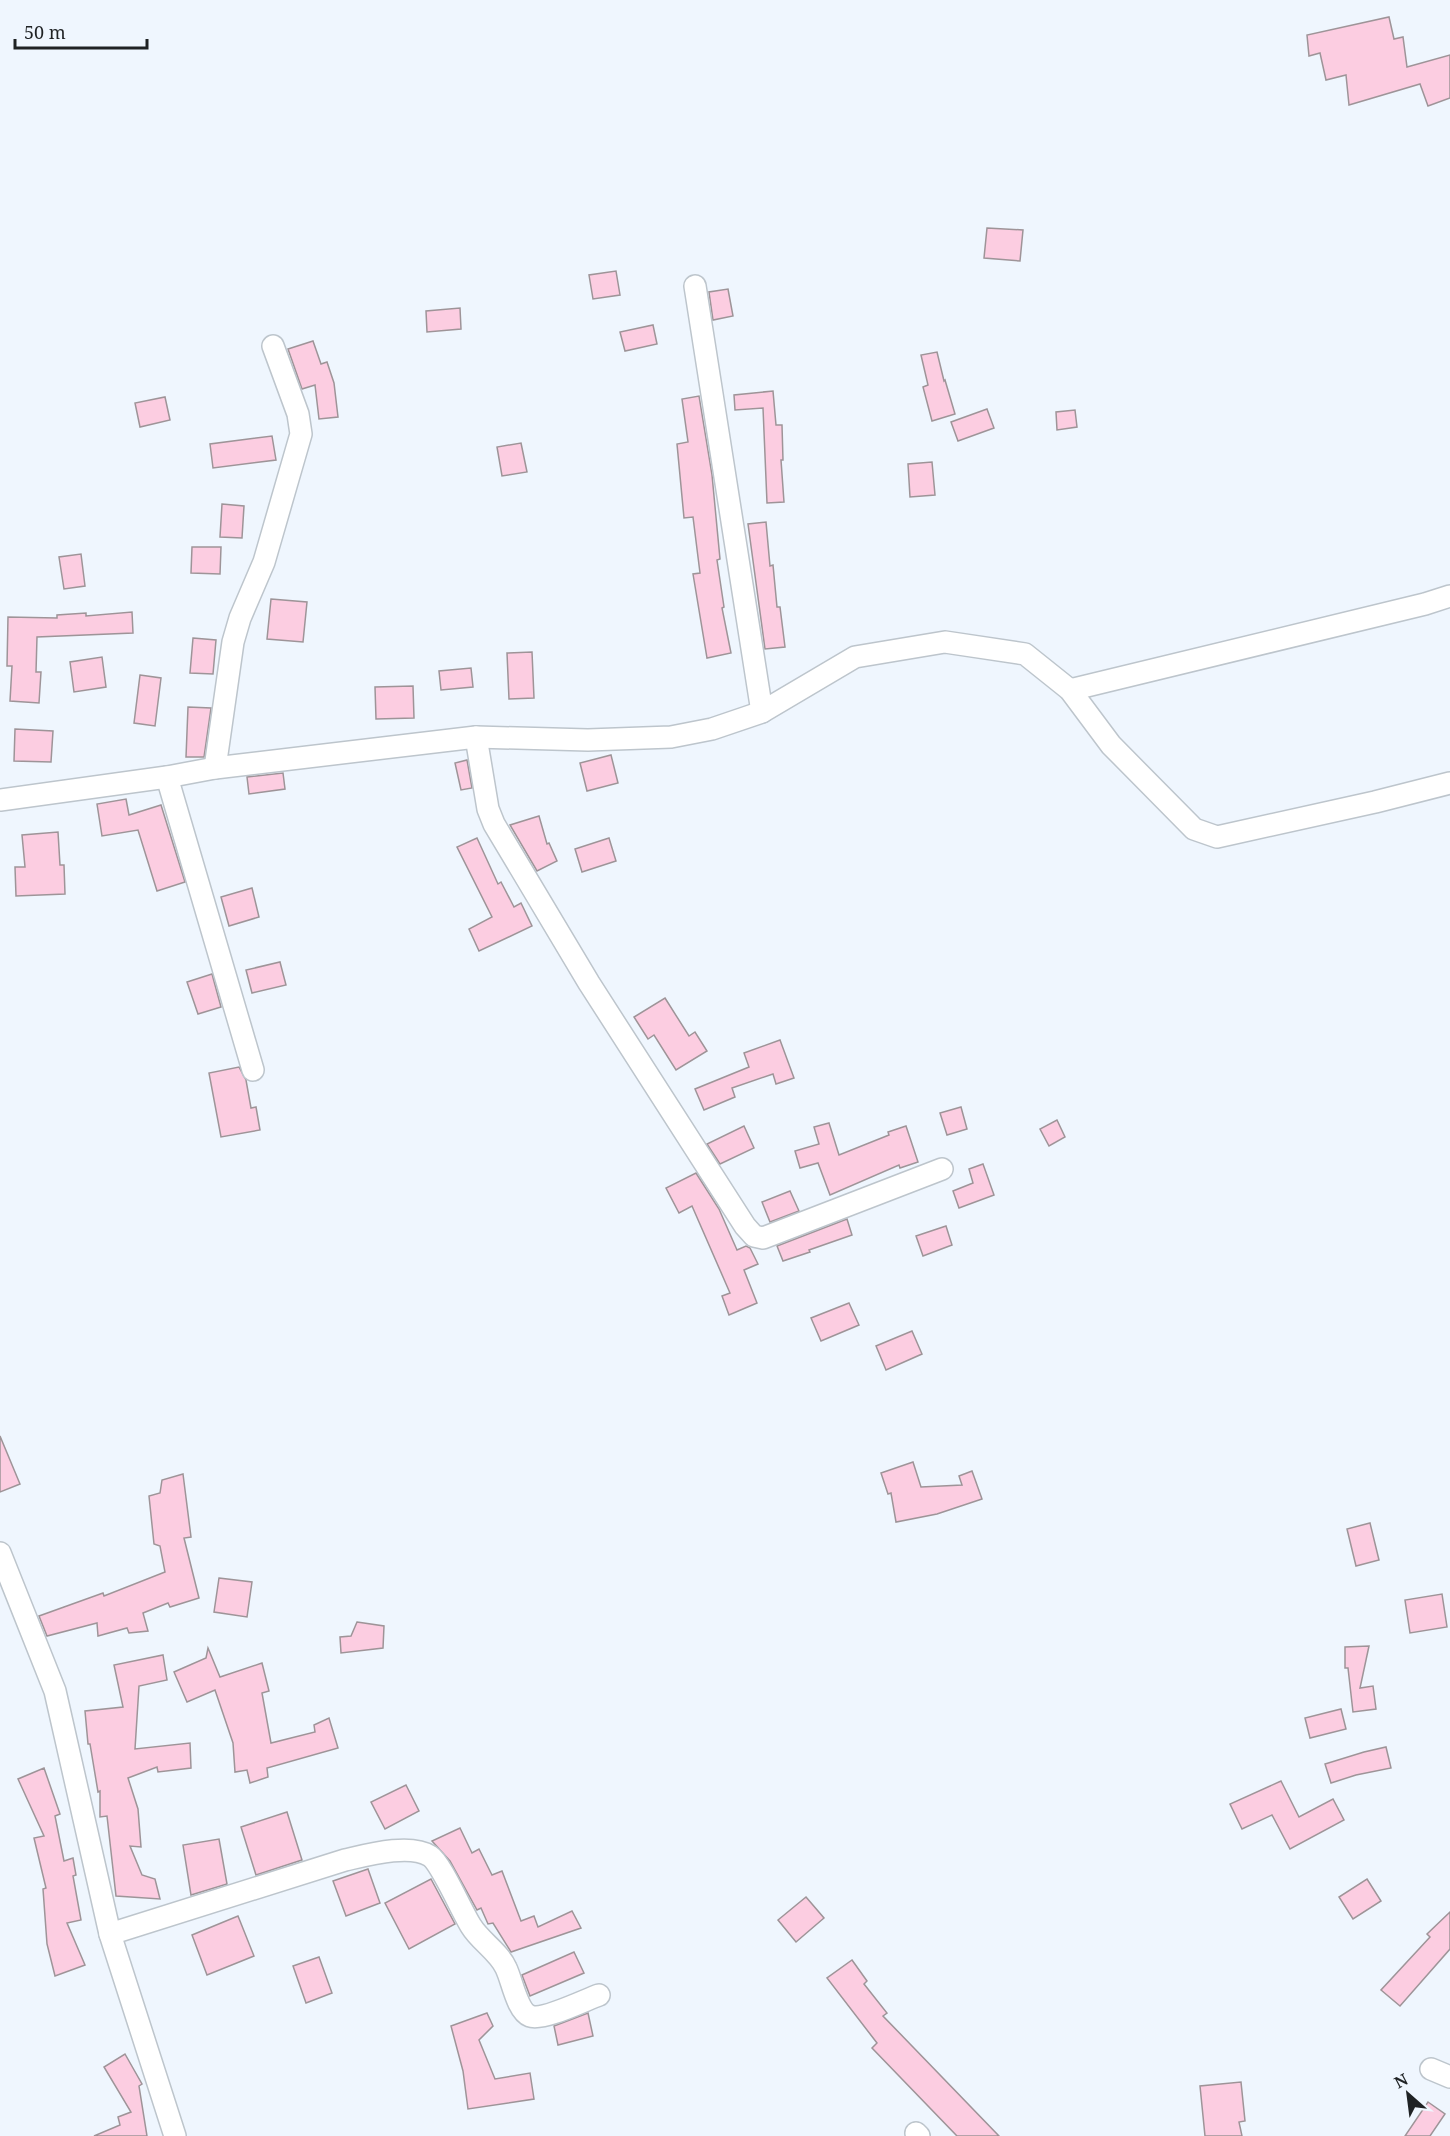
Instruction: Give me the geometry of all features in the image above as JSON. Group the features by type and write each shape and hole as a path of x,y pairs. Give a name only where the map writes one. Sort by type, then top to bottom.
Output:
{"street":[{"path":"695,286 762,712"},
{"path":"215,768 233,642 240,618 264,562 301,434 298,414 273,346"},
{"path":"1070,690 1450,596"},
{"path":"0,800 167,777 215,768 476,737 577,740 671,737 712,729 762,712 855,657 945,642 1024,654 1070,690 1111,745 1194,829 1217,837 1450,783"},
{"path":"476,737 488,809 494,824 589,982 754,1236 763,1238 942,1168"},
{"path":"167,777 253,1070"},
{"path":"0,1553 55,1691 110,1934 175,2136"},
{"path":"110,1934 345,1860 412,1850 430,1856 438,1867 475,1932 505,1965 522,2010 530,2016 541,2016 599,1995"}],"building":[{"path":"1389,17 1394,39 1403,37 1407,67 1450,55 1450,98 1428,106 1420,84 1349,105 1346,75 1326,80 1320,53 1309,56 1307,35"},
{"path":"987,228 1023,230 1020,261 984,258"},
{"path":"616,271 620,295 593,299 589,275"},
{"path":"728,289 733,316 713,320 709,292"},
{"path":"460,308 461,329 427,332 426,311"},
{"path":"653,325 657,344 625,351 620,332"},
{"path":"313,341 321,364 327,362 334,383 338,417 319,419 315,385 302,389 288,349"},
{"path":"937,352 955,414 932,421 923,387 928,385 921,355"},
{"path":"773,391 776,425 782,425 783,460 781,460 784,502 767,503 763,408 735,410 734,395"},
{"path":"699,396 712,475 720,559 717,560 724,607 722,608 731,653 707,658 693,574 700,573 693,517 684,518 677,444 688,442 682,399"},
{"path":"165,397 170,420 140,427 135,403"},
{"path":"987,409 994,428 958,441 951,422"},
{"path":"1075,410 1077,427 1057,430 1056,412"},
{"path":"272,436 276,460 213,468 210,444"},
{"path":"521,443 527,472 502,476 497,447"},
{"path":"932,462 935,495 910,497 908,464"},
{"path":"222,504 244,506 242,538 220,537"},
{"path":"766,522 770,566 773,565 777,607 780,607 785,647 765,649 748,524"},
{"path":"192,547 221,547 220,574 191,573"},
{"path":"81,554 85,586 64,589 59,557"},
{"path":"271,599 307,602 303,642 267,639"},
{"path":"132,612 133,633 37,637 36,672 41,672 39,703 10,701 12,666 7,666 8,617 57,618 57,615 86,613 86,616"},
{"path":"193,638 216,640 213,674 190,673"},
{"path":"532,652 534,698 509,699 507,653"},
{"path":"102,657 106,687 74,692 70,662"},
{"path":"471,668 473,687 441,690 439,671"},
{"path":"140,675 161,678 155,726 134,723"},
{"path":"413,686 414,718 376,719 375,687"},
{"path":"188,707 211,708 204,757 186,757"},
{"path":"15,729 53,731 51,762 14,761"},
{"path":"611,755 618,783 587,791 580,763"},
{"path":"467,760 472,788 461,790 455,763"},
{"path":"283,773 285,789 249,794 247,777"},
{"path":"126,799 129,815 161,805 185,882 157,891 138,830 102,836 97,804"},
{"path":"539,816 547,844 549,843 557,861 537,871 510,825"},
{"path":"58,832 60,865 64,865 65,894 16,896 15,867 25,867 22,835"},
{"path":"477,838 498,884 501,882 514,907 521,903 532,926 479,951 469,929 492,917 457,847"},
{"path":"609,838 616,861 582,872 575,849"},
{"path":"252,888 259,917 229,926 221,897"},
{"path":"280,962 286,985 252,993 246,970"},
{"path":"212,974 221,1007 198,1014 187,982"},
{"path":"665,998 689,1036 695,1032 707,1051 676,1070 654,1035 648,1039 634,1017"},
{"path":"780,1040 794,1078 776,1084 773,1074 732,1088 735,1097 704,1110 695,1089 749,1067 744,1053"},
{"path":"239,1067 246,1080 251,1108 256,1107 260,1130 221,1137 209,1073"},
{"path":"961,1107 967,1129 947,1135 940,1113"},
{"path":"1057,1120 1065,1137 1049,1146 1040,1129"},
{"path":"829,1123 839,1155 906,1126 918,1162 900,1168 899,1165 830,1195 818,1163 800,1168 795,1151 819,1144 814,1127"},
{"path":"744,1126 754,1148 720,1164 707,1144"},
{"path":"983,1164 994,1195 959,1208 953,1191 973,1183 969,1169"},
{"path":"696,1173 719,1209 737,1250 746,1246 750,1248 758,1264 744,1270 757,1303 729,1315 722,1296 730,1293 692,1206 679,1213 666,1188"},
{"path":"790,1191 799,1211 770,1222 762,1202"},
{"path":"847,1219 852,1235 783,1261 777,1246"},
{"path":"946,1226 952,1245 923,1256 916,1236"},
{"path":"849,1303 859,1325 821,1341 811,1318"},
{"path":"912,1331 922,1354 886,1370 876,1346"},
{"path":"0,1436 20,1484 0,1492"},
{"path":"913,1462 921,1487 962,1485 959,1476 972,1471 982,1499 937,1514 896,1522 891,1493 888,1494 881,1473"},
{"path":"183,1474 191,1537 184,1538 199,1598 170,1607 168,1603 143,1613 148,1631 129,1633 127,1628 98,1636 97,1623 47,1636 39,1616 103,1593 104,1596 165,1572 160,1546 154,1544 149,1496 160,1493 162,1480"},
{"path":"1370,1523 1379,1560 1356,1566 1347,1529"},
{"path":"219,1578 252,1582 247,1617 214,1612"},
{"path":"1442,1594 1447,1627 1410,1633 1405,1600"},
{"path":"357,1622 384,1626 383,1648 341,1653 340,1637 351,1636"},
{"path":"1369,1646 1360,1688 1373,1686 1376,1709 1353,1712 1348,1668 1345,1668 1345,1647"},
{"path":"208,1648 220,1677 262,1663 269,1691 262,1693 271,1743 315,1732 314,1725 329,1718 338,1748 267,1768 268,1777 250,1783 247,1770 235,1772 233,1743 215,1690 187,1702 174,1672 206,1658"},
{"path":"163,1655 167,1680 139,1686 135,1749 190,1743 191,1768 158,1772 157,1767 128,1778 138,1809 141,1847 130,1846 142,1875 155,1879 160,1899 116,1896 107,1816 100,1817 100,1791 98,1792 90,1744 88,1744 85,1711 123,1707 114,1665"},
{"path":"1341,1709 1346,1729 1310,1738 1305,1718"},
{"path":"1386,1747 1391,1768 1331,1783 1325,1764"},
{"path":"44,1768 60,1814 55,1816 64,1861 73,1858 76,1875 73,1876 81,1920 67,1923 85,1965 55,1976 47,1944 43,1889 46,1888 34,1838 44,1836 18,1779"},
{"path":"1281,1781 1299,1817 1333,1799 1344,1820 1290,1849 1272,1815 1242,1829 1230,1804"},
{"path":"406,1785 419,1811 385,1829 371,1802"},
{"path":"287,1812 302,1860 256,1875 241,1827"},
{"path":"460,1828 472,1853 479,1849 492,1875 502,1871 521,1921 534,1916 538,1927 572,1911 581,1928 511,1952 493,1923 488,1924 481,1908 477,1910 450,1861 432,1841"},
{"path":"219,1839 227,1884 191,1895 183,1845"},
{"path":"368,1869 380,1903 346,1916 333,1881"},
{"path":"431,1879 455,1924 409,1949 385,1903"},
{"path":"1367,1879 1381,1901 1353,1919 1339,1897"},
{"path":"806,1897 824,1918 796,1942 778,1920"},
{"path":"1450,1912 1450,1949 1400,2006 1381,1990 1430,1937 1427,1934"},
{"path":"238,1916 254,1956 207,1975 192,1935"},
{"path":"574,1952 584,1973 530,1996 522,1975"},
{"path":"319,1957 332,1993 306,2003 293,1966"},
{"path":"852,1960 867,1981 864,1984 887,2013 883,2016 999,2136 957,2136 872,2048 877,2043 827,1978"},
{"path":"487,2013 493,2026 479,2040 495,2079 530,2073 534,2099 468,2109 463,2071 451,2026"},
{"path":"588,2013 593,2036 558,2045 554,2026"},
{"path":"125,2054 142,2084 139,2086 147,2136 94,2136 120,2125 118,2117 131,2112 104,2067"},
{"path":"1241,2082 1245,2121 1239,2122 1242,2136 1205,2136 1200,2086"},
{"path":"1428,2102 1445,2114 1430,2136 1405,2136"}]}
